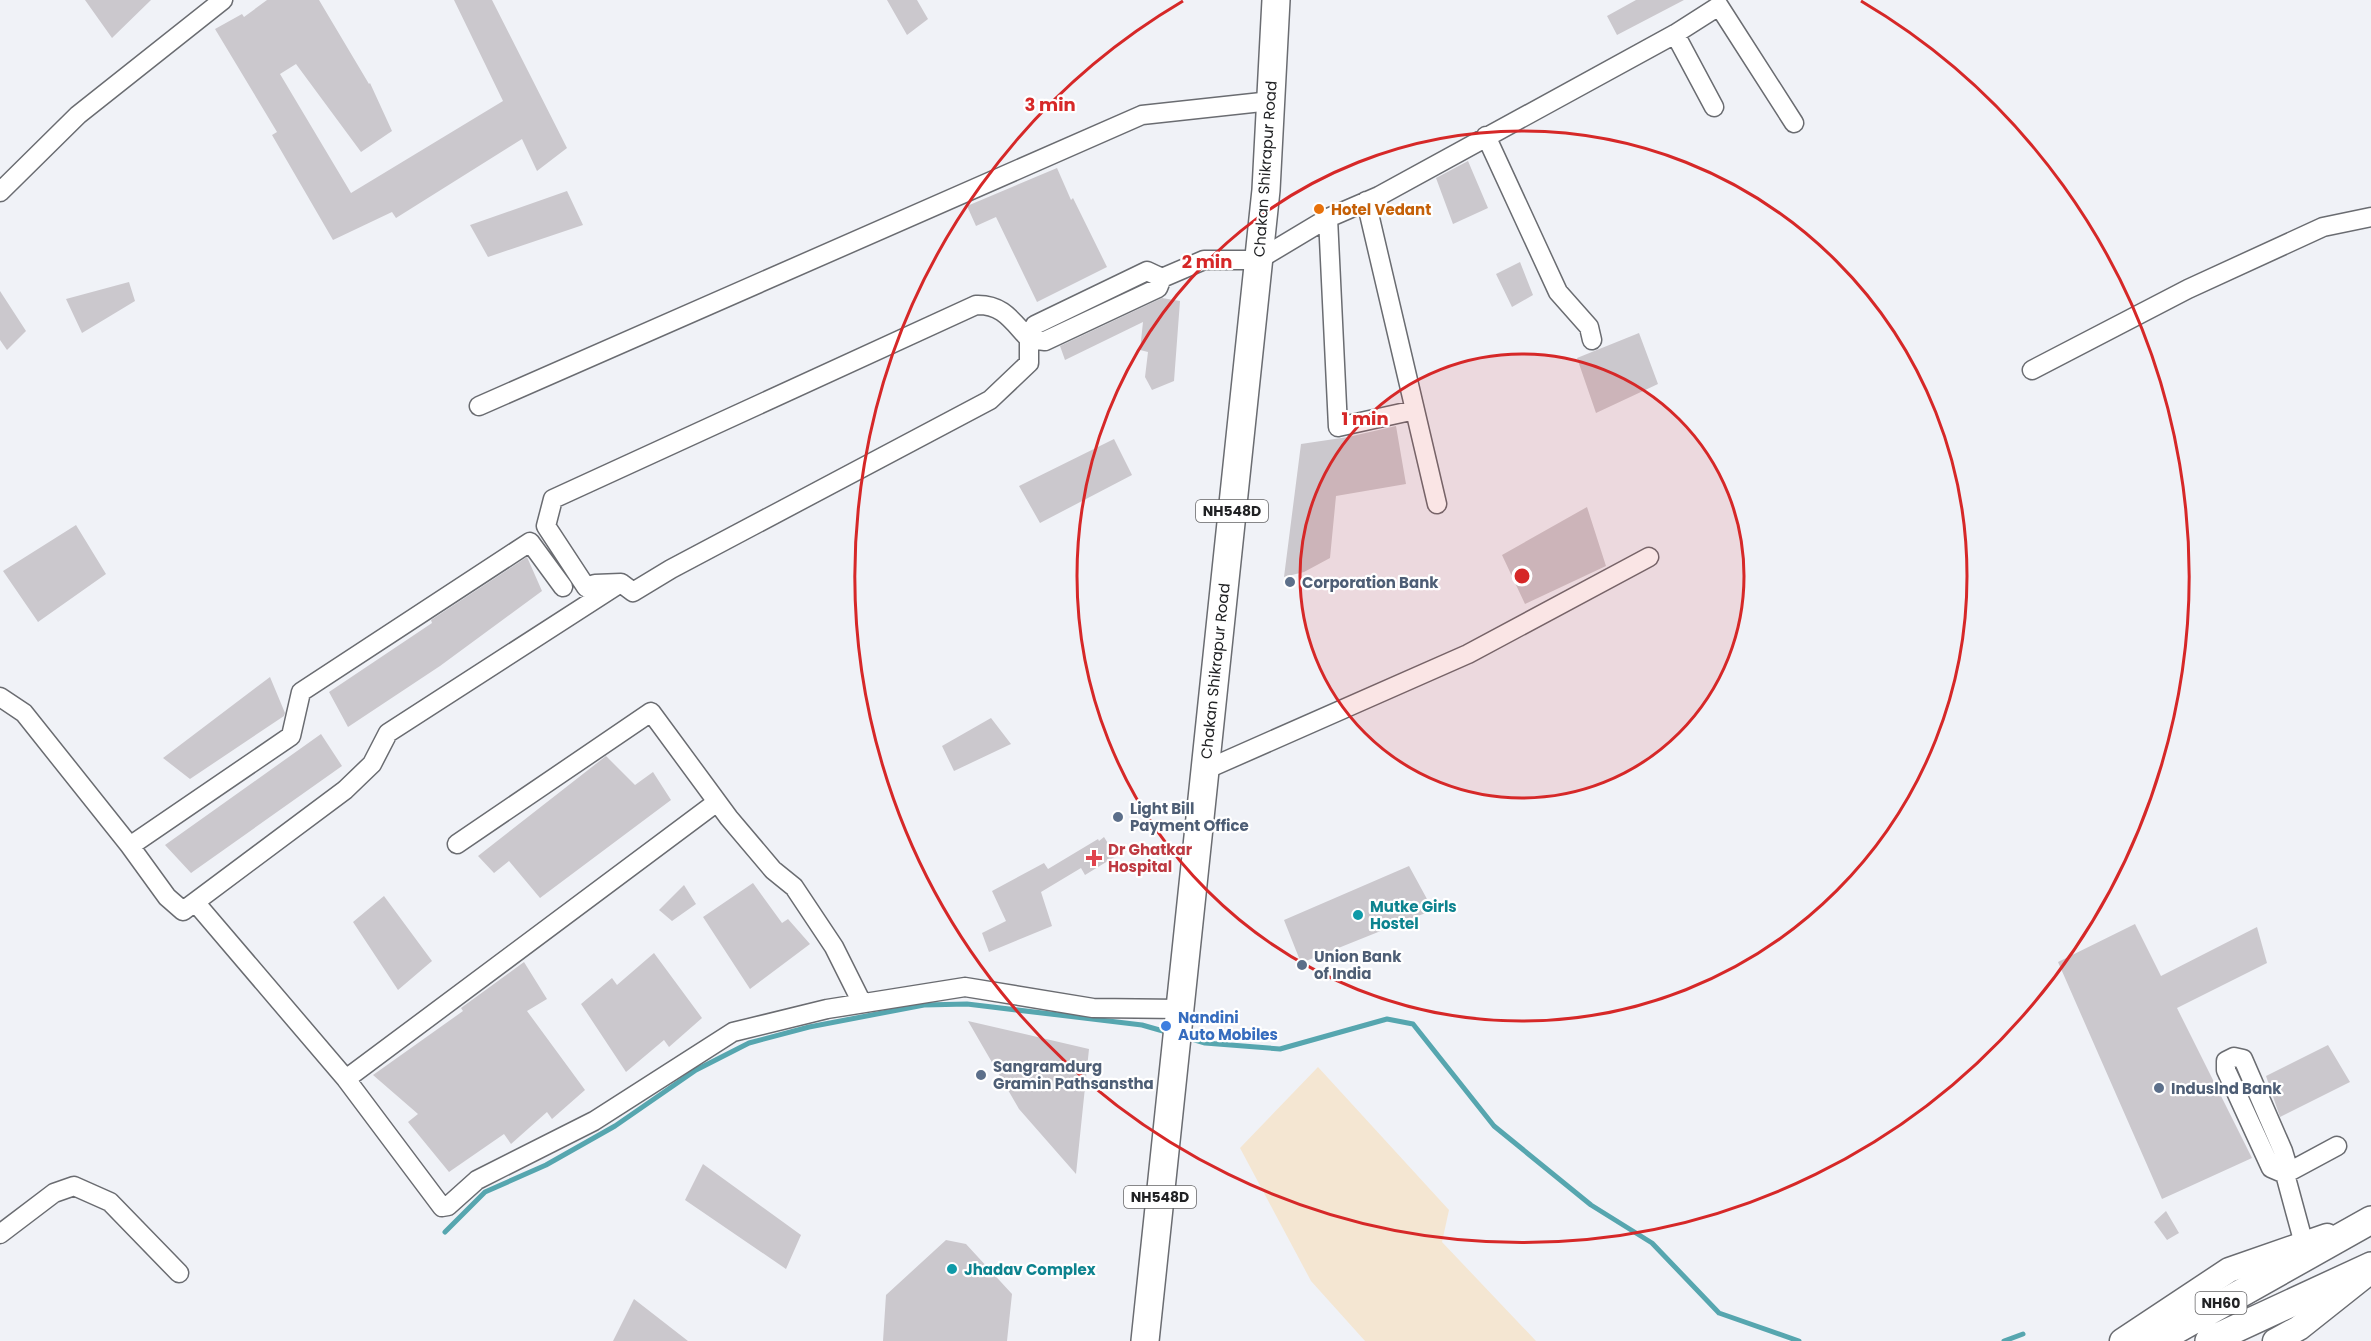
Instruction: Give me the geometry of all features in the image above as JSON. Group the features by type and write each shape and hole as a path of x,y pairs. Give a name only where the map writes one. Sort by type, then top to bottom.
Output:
{"highway":[{"name":"Chakan Shikrapur Road","path":"1145,1341 1266,190 1276,0"},
{"name":"NH60","path":"2156,1341 2367,1221"},
{"name":"NH60","path":"2209,1341 2371,1269"}],"main road":[{"path":"2122,1341 2229,1270 2367,1221"},
{"path":"2275,1341 2299,1328 2371,1269"}],"street":[{"path":"0,192 78,115 223,0"},
{"path":"1029,339 1029,363 990,400 671,569 633,592 621,583 595,584 586,587 546,526 552,499 976,305 991,305 1007,315 1029,339 1045,341 1158,288 1162,278 1204,260 1258,260 1328,218 1366,201 1675,34 1719,6 1794,123"},
{"path":"1675,34 1714,107"},
{"path":"479,406 1142,115 1271,100"},
{"path":"1486,136 1558,292 1589,327 1592,340"},
{"path":"1366,201 1437,504"},
{"path":"2032,370 2188,289 2324,227 2371,217"},
{"path":"1328,218 1338,427 1415,410"},
{"path":"130,846 291,736 301,692 530,542 563,587"},
{"path":"1205,770 1468,654 1649,557"},
{"path":"0,697 24,713 130,846 167,897 183,911 345,790 372,764 388,733 621,583"},
{"path":"458,844 651,712 717,802 772,870 794,887 834,947 862,1003"},
{"path":"346,1079 717,802"},
{"path":"195,902 346,1079 442,1207 448,1206 477,1180 594,1121 733,1032 827,1009 966,987 1094,1008 1179,1015"},
{"path":"2285,1174 2271,1168 2226,1070 2226,1061 2234,1057 2243,1059 2283,1151 2286,1161 2285,1174 2304,1244"},
{"path":"2285,1174 2337,1146"},
{"path":"0,1234 54,1193 74,1186 110,1202 179,1273"}],"shaded area":[{"path":"1318,1067 1449,1210 1442,1242 1536,1341 1365,1341 1311,1281 1240,1148"}],"building":[{"path":"85,0 151,0 112,38"},
{"path":"267,0 319,0 370,83 392,131 361,152 296,64 280,74 351,193 503,101 454,0 492,0 567,148 537,171 522,139 396,218 392,212 333,240 272,135 277,132 215,29 242,14 244,17"},
{"path":"887,0 917,0 928,19 907,35"},
{"path":"1636,0 1684,0 1617,35 1607,16"},
{"path":"1468,161 1488,208 1453,224 1436,178"},
{"path":"1057,168 1071,200 1073,198 1107,267 1037,302 996,217 976,226 967,206"},
{"path":"567,191 583,225 488,257 470,225"},
{"path":"1520,262 1533,295 1512,307 1496,274"},
{"path":"129,282 135,301 82,333 66,299"},
{"path":"0,291 26,331 7,350 0,340"},
{"path":"1162,298 1180,301 1174,381 1152,390 1145,377 1148,352 1140,350 1143,322 1065,360 1060,346"},
{"path":"1639,333 1658,384 1596,413 1577,358"},
{"path":"1396,426 1406,484 1336,496 1330,558 1304,572 1284,577 1301,444 1348,437"},
{"path":"1114,439 1132,475 1040,523 1019,486"},
{"path":"1587,507 1606,566 1525,604 1502,555"},
{"path":"76,525 106,574 38,622 3,571"},
{"path":"527,557 542,591 440,666 348,727 329,692 432,623 431,620"},
{"path":"270,677 285,713 284,716 190,779 163,758"},
{"path":"991,718 1011,744 954,771 942,746"},
{"path":"321,734 342,766 191,873 165,845"},
{"path":"606,756 635,785 653,772 671,800 540,898 509,861 494,873 478,856"},
{"path":"1104,837 1116,856 1085,875 1081,868 1041,892 1052,926 989,952 982,933 1006,921 992,891 1044,863 1048,869"},
{"name":"Mutke Girls Hostel","path":"1409,866 1433,910 1301,963 1284,920"},
{"path":"753,883 782,923 788,919 810,944 750,989 703,917"},
{"path":"684,885 696,904 672,921 659,910"},
{"path":"384,896 432,961 398,990 353,922"},
{"path":"2135,924 2161,976 2257,927 2267,963 2177,1008 2252,1158 2162,1199 2058,962"},
{"path":"654,953 702,1018 669,1047 664,1040 626,1072 581,1004 612,978 617,985"},
{"path":"524,962 547,999 527,1011 585,1090 552,1119 547,1112 511,1144 504,1134 449,1172 408,1122 418,1114 373,1075 463,1011 461,1008"},
{"path":"968,1021 1089,1049 1076,1174 1019,1109"},
{"path":"2328,1045 2350,1082 2280,1117 2266,1076"},
{"path":"703,1164 801,1235 786,1269 685,1200"},
{"path":"2166,1211 2179,1233 2167,1240 2154,1222"},
{"name":"Jhadav Complex","path":"946,1240 966,1244 1012,1294 1007,1341 883,1341 886,1295"},
{"path":"634,1299 688,1341 613,1341"}],"waterway":[{"path":"445,1232 485,1192 546,1165 615,1126 696,1070 749,1043 809,1027 924,1005 967,1004 1142,1025 1170,1033"},
{"path":"1185,1037 1205,1043 1280,1049 1387,1019 1413,1024 1494,1126 1591,1205 1652,1243 1719,1313 1799,1341"},
{"path":"2004,1341 2023,1334"}],"place":[{"name":"Hotel Vedant","path":"1319,209"},
{"name":"Corporation Bank","path":"1290,582"},
{"name":"Light Bill Payment Office","path":"1118,817"},
{"name":"Dr Ghatkar Hospital","path":"1094,858"},
{"name":"Mutke Girls Hostel","path":"1358,915"},
{"name":"Union Bank of India","path":"1302,965"},
{"name":"Nandini Auto Mobiles","path":"1166,1026"},
{"name":"Sangramdurg Gramin Pathsanstha","path":"981,1075"},
{"name":"Induslnd Bank","path":"2159,1088"},
{"name":"Jhadav Complex","path":"952,1269"}]}
